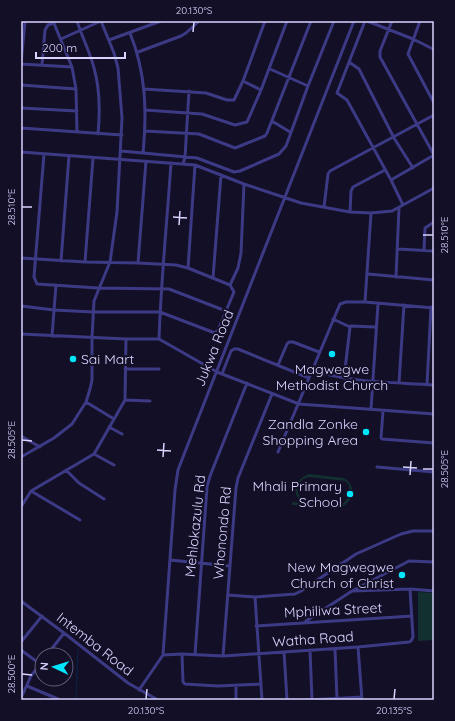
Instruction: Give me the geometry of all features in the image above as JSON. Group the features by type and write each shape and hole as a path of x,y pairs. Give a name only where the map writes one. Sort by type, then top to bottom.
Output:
{"street":[{"path":"26,21 21,64 72,67"},
{"path":"77,21 95,70 98,96 98,134"},
{"path":"21,458 40,447 72,424 86,402 92,380 94,301 98,288 110,262 117,212 122,135 122,106 119,74 114,53 101,21 60,40"},
{"path":"109,40 161,21"},
{"path":"138,52 181,36 199,21"},
{"path":"144,89 208,93 230,101 234,100 243,81 265,21"},
{"path":"145,110 202,114 237,125 248,120 270,69 286,21"},
{"path":"145,131 200,134 234,148 265,136 268,133 311,21"},
{"path":"121,151 197,158 231,171 240,172 279,154 286,146 290,132 334,21"},
{"name":"Jukwa Road","path":"163,655 175,490 178,470 354,21"},
{"path":"403,205 374,148 347,100 337,93 366,21 389,29 434,49"},
{"path":"391,180 434,155 380,57 380,51 392,21"},
{"path":"420,21 408,54 434,103"},
{"path":"42,65 45,30 54,22 72,67 76,89 77,132"},
{"path":"130,33 138,52 144,89 145,131 143,153"},
{"path":"349,62 359,69 394,138 413,168"},
{"path":"270,69 308,86"},
{"path":"243,81 261,90"},
{"path":"21,86 76,89"},
{"path":"183,164 185,157 190,91"},
{"path":"21,108 77,111"},
{"path":"324,207 329,172 434,115"},
{"path":"272,121 290,132"},
{"path":"21,128 122,135"},
{"path":"21,152 196,165 301,204 350,212 371,213 392,211 434,188"},
{"path":"44,154 34,278 36,284 98,288 161,288 175,290 226,311"},
{"path":"61,261 69,156"},
{"path":"85,262 93,158"},
{"path":"138,262 146,161"},
{"path":"159,339 161,288 171,163"},
{"path":"188,268 196,165"},
{"path":"350,212 351,191 353,187 385,170"},
{"path":"213,278 221,175"},
{"path":"230,285 238,268 241,253 244,184"},
{"path":"396,277 399,208"},
{"path":"365,302 371,213"},
{"path":"424,250 425,228 434,222"},
{"path":"398,249 434,251"},
{"path":"21,258 85,262 138,262 176,265 188,268 230,285 233,289 233,295 218,330 215,333 160,312 93,312 54,310 21,306"},
{"path":"368,274 434,280"},
{"path":"52,336 56,285"},
{"path":"278,452 340,304 346,302 365,302 432,308 427,385"},
{"path":"371,409 378,304"},
{"path":"399,383 404,306"},
{"path":"333,319 350,327 376,327"},
{"path":"344,378 350,327"},
{"path":"21,334 92,338 159,339 217,372 299,404 434,414"},
{"path":"21,507 31,491 94,454 125,400 126,339"},
{"path":"278,364 289,342 293,342 319,352"},
{"path":"222,374 232,351 234,349 238,349 278,364 309,378"},
{"path":"125,369 159,369"},
{"path":"312,370 329,376 344,378 434,385"},
{"name":"Mehlokazulu Rd","path":"195,655 207,487 247,383"},
{"name":"Whonondo Rd","path":"223,656 236,488 238,478 272,394"},
{"path":"125,400 150,402"},
{"path":"86,402 114,419"},
{"path":"383,411 382,439 434,443"},
{"path":"109,428 122,434"},
{"path":"21,436 40,447"},
{"path":"94,454 114,465"},
{"path":"377,468 434,472"},
{"path":"66,470 79,483 104,499"},
{"path":"31,491 80,520"},
{"path":"228,595 254,597 295,594 356,554 413,530 434,531"},
{"path":"170,560 230,566"},
{"path":"304,622 352,591 409,561 434,562"},
{"path":"352,591 410,589 434,591"},
{"name":"Watha Road","path":"163,655 182,654 223,656 335,649 411,641 413,638 410,589"},
{"path":"254,597 262,700"},
{"name":"Intemba Road","path":"21,601 128,684 158,700"},
{"path":"21,642 42,616"},
{"name":"Mphiliwa Street","path":"256,626 412,616"},
{"path":"53,647 64,633"},
{"path":"308,700 362,698 358,647"},
{"path":"335,649 337,699"},
{"path":"21,650 34,658"},
{"path":"310,650 312,700"},
{"path":"284,652 287,700"},
{"path":"182,654 183,682 185,684 236,686 261,684"},
{"path":"139,690 163,655"},
{"path":"21,698 34,672"},
{"path":"26,686 58,700"},
{"path":"236,686 236,700"}],"green space":[{"path":"309,474 344,478 351,485 352,489 349,501 342,507 292,505 292,502 301,503 295,490 298,482 304,476","holes":["309,477 345,481 349,485 349,494 346,501 341,505 306,503 299,496 298,486 304,479"]},
{"path":"418,592 434,593 434,640 418,641"}],"waterway":[{"path":"76,700 78,649"}],"place":[{"name":"Magwegwe Methodist Church","path":"332,354"},
{"name":"Sai Mart","path":"73,359"},
{"name":"Zandla Zonke Shopping Area","path":"366,432"},
{"name":"Mhali Primary School","path":"350,494"},
{"name":"New Magwegwe Church of Christ","path":"402,575"}]}
